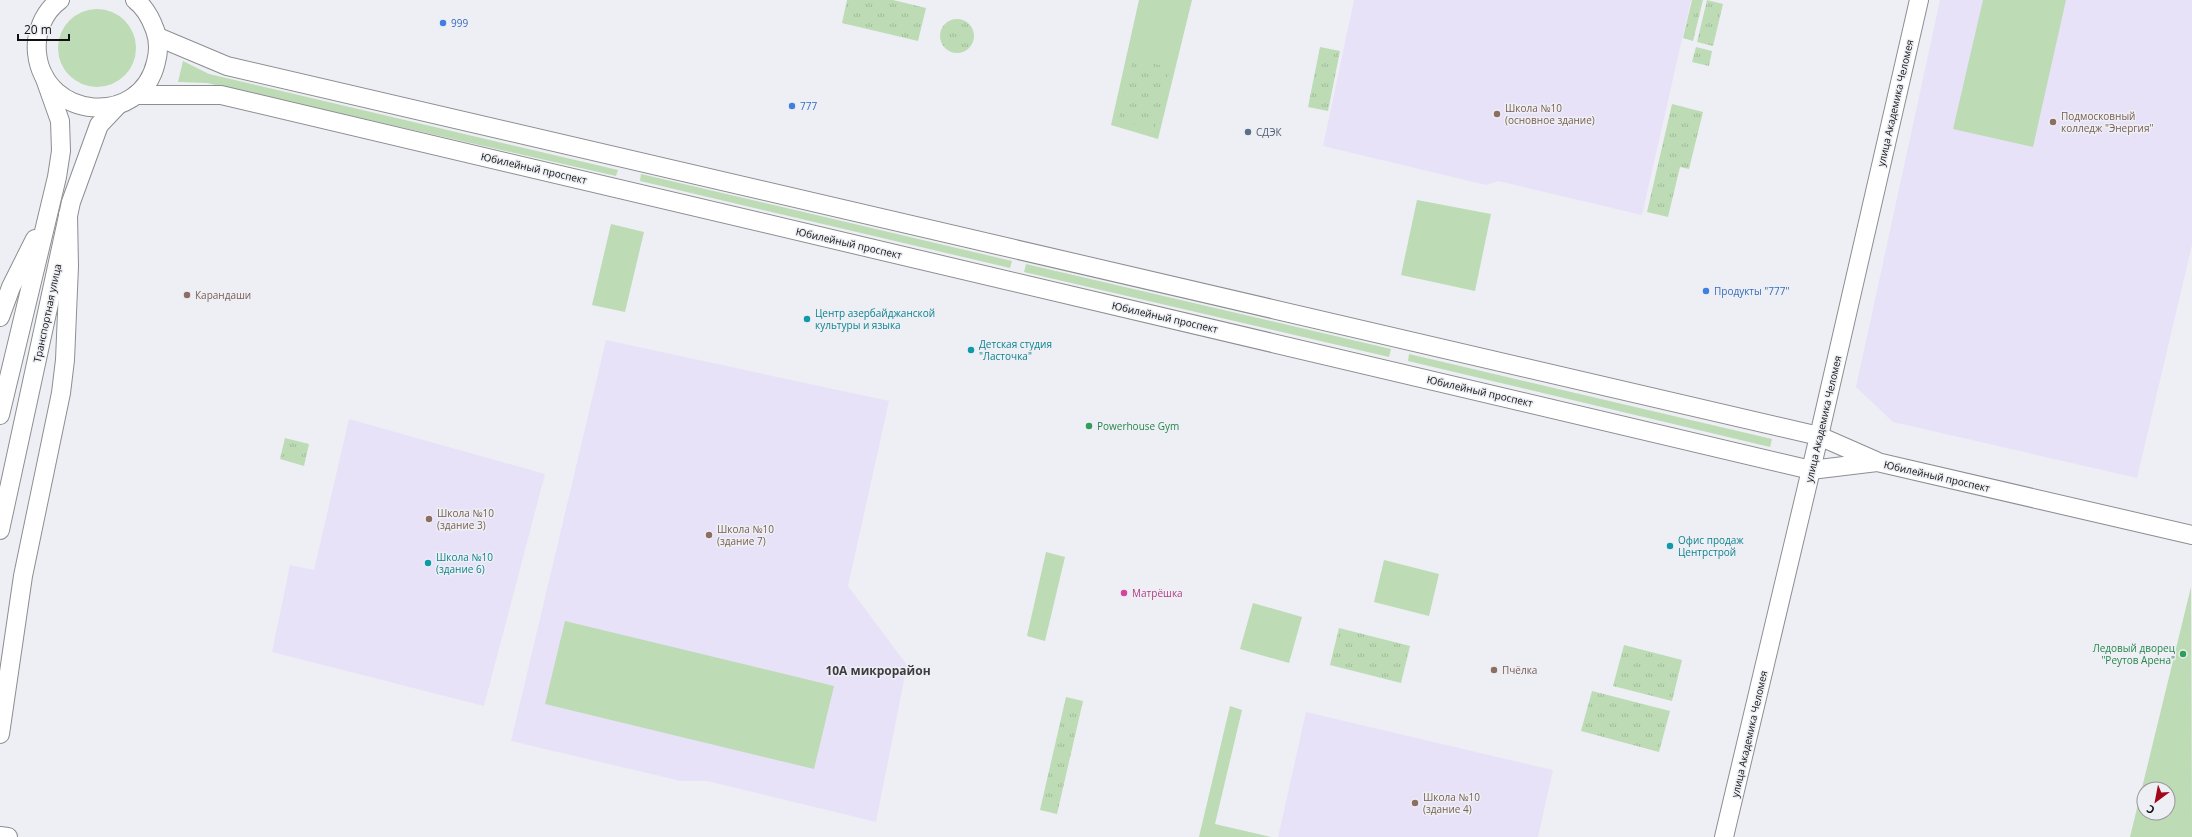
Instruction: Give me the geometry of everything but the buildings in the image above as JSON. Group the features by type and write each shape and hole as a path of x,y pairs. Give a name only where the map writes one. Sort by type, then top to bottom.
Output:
{"street":[{"name":"Транспортная улица","path":"0,415 49,212 60,157 60,121 37,56 36,45 39,30 46,15 60,0"},
{"name":"улица Академика Челомея","path":"1724,837 1819,436 1919,0"},
{"path":"44,76 54,90 68,101 78,105 101,109 118,105 136,95 147,83 155,69 158,53 158,37 151,17 137,1"},
{"path":"158,37 227,66 1819,436 1877,462"},
{"name":"Юбилейный проспект","path":"136,95 220,95 1811,470 1877,462 2192,535"},
{"name":"Транспортная улица","path":"0,530 68,215 99,125 118,105"},
{"path":"0,317 11,287 49,212"},
{"path":"0,734 23,576 61,393 69,266 68,215"},
{"path":"0,836 8,837"}],"shaded area":[{"name":"Школа №10 (основное здание)","path":"1354,0 1691,0 1642,215 1498,181 1486,185 1323,146"},
{"name":"Подмосковный колледж \"Энергия\"","path":"1940,0 2192,0 2192,245 2137,478 1893,422 1856,387"},
{"name":"Школа №10 (здание 7)","path":"606,340 889,401 848,586 907,665 876,822 707,781 681,781 511,741"},
{"name":"Школа №10 (здание 3)","path":"349,419 545,474 484,706 272,652 290,565 314,570"},
{"name":"Школа №10 (здание 4)","path":"1306,712 1553,770 1538,837 1278,837"}],"green space":[{"path":"847,0 893,0 926,8 918,41 842,23"},
{"path":"1139,0 1192,0 1158,139 1111,125"},
{"path":"1692,0 1703,0 1693,41 1683,38"},
{"path":"1707,0 1723,4 1713,46 1697,42"},
{"path":"1983,0 2066,0 2033,147 1953,129"},
{"path":"97,9 112,12 125,20 133,33 136,48 133,63 125,76 112,84 97,87 82,84 69,76 61,63 58,48 61,33 69,20 82,12"},
{"path":"960,19 969,24 973,29 973,43 969,48 964,52 954,53 950,52 941,43 940,33 941,29 950,20"},
{"path":"1320,47 1340,51 1328,111 1308,107"},
{"path":"1696,47 1712,51 1709,66 1692,62"},
{"path":"1133,58 1170,68 1155,129 1118,120"},
{"path":"183,61 209,74 618,170 616,176 207,83 178,82"},
{"path":"1672,104 1703,112 1689,169 1680,167 1668,217 1647,212"},
{"path":"641,174 1012,261 1010,268 640,181"},
{"path":"1417,200 1491,214 1475,291 1401,275"},
{"path":"611,224 644,232 625,312 592,305"},
{"path":"1026,264 1391,349 1389,357 1024,272"},
{"path":"1409,354 1772,439 1770,447 1408,361"},
{"path":"285,438 309,444 304,466 280,459"},
{"path":"1046,552 1065,557 1045,641 1027,636"},
{"path":"1384,560 1439,574 1429,616 1374,602"},
{"name":"Ледовый дворец \"Реутов Арена\"","path":"2191,587 2192,837 2130,837 2136,812 2136,821 2176,821 2176,781 2144,781"},
{"path":"1253,603 1302,617 1289,663 1240,649"},
{"path":"565,621 834,686 814,769 545,704"},
{"path":"1339,628 1410,646 1401,683 1330,665"},
{"path":"1624,645 1682,660 1672,701 1613,686"},
{"path":"1592,691 1670,711 1659,752 1581,731"},
{"path":"1066,697 1083,701 1057,814 1040,810"},
{"path":"1230,706 1242,710 1215,824 1271,837 1199,837"}],"place":[{"name":"999","path":"443,23"},
{"name":"777","path":"792,106"},
{"name":"Школа №10 (основное здание)","path":"1497,114"},
{"name":"Подмосковный колледж \"Энергия\"","path":"2053,122"},
{"name":"СДЭК","path":"1248,132"},
{"name":"Продукты \"777\"","path":"1706,291"},
{"name":"Карандаши","path":"187,295"},
{"name":"Центр азербайджанской культуры и языка","path":"807,319"},
{"name":"Детская студия \"Ласточка\"","path":"971,350"},
{"name":"Powerhouse Gym","path":"1089,426"},
{"name":"Школа №10 (здание 3)","path":"429,519"},
{"name":"Школа №10 (здание 7)","path":"709,535"},
{"name":"Офис продаж Центрстрой","path":"1670,546"},
{"name":"Школа №10 (здание 6)","path":"428,563"},
{"name":"Матрёшка","path":"1124,593"},
{"name":"Ледовый дворец \"Реутов Арена\"","path":"2183,654"},
{"name":"Пчёлка","path":"1494,670"},
{"name":"Школа №10 (здание 4)","path":"1415,803"}],"district":[{"name":"10А микрорайон","path":"878,670"}]}
